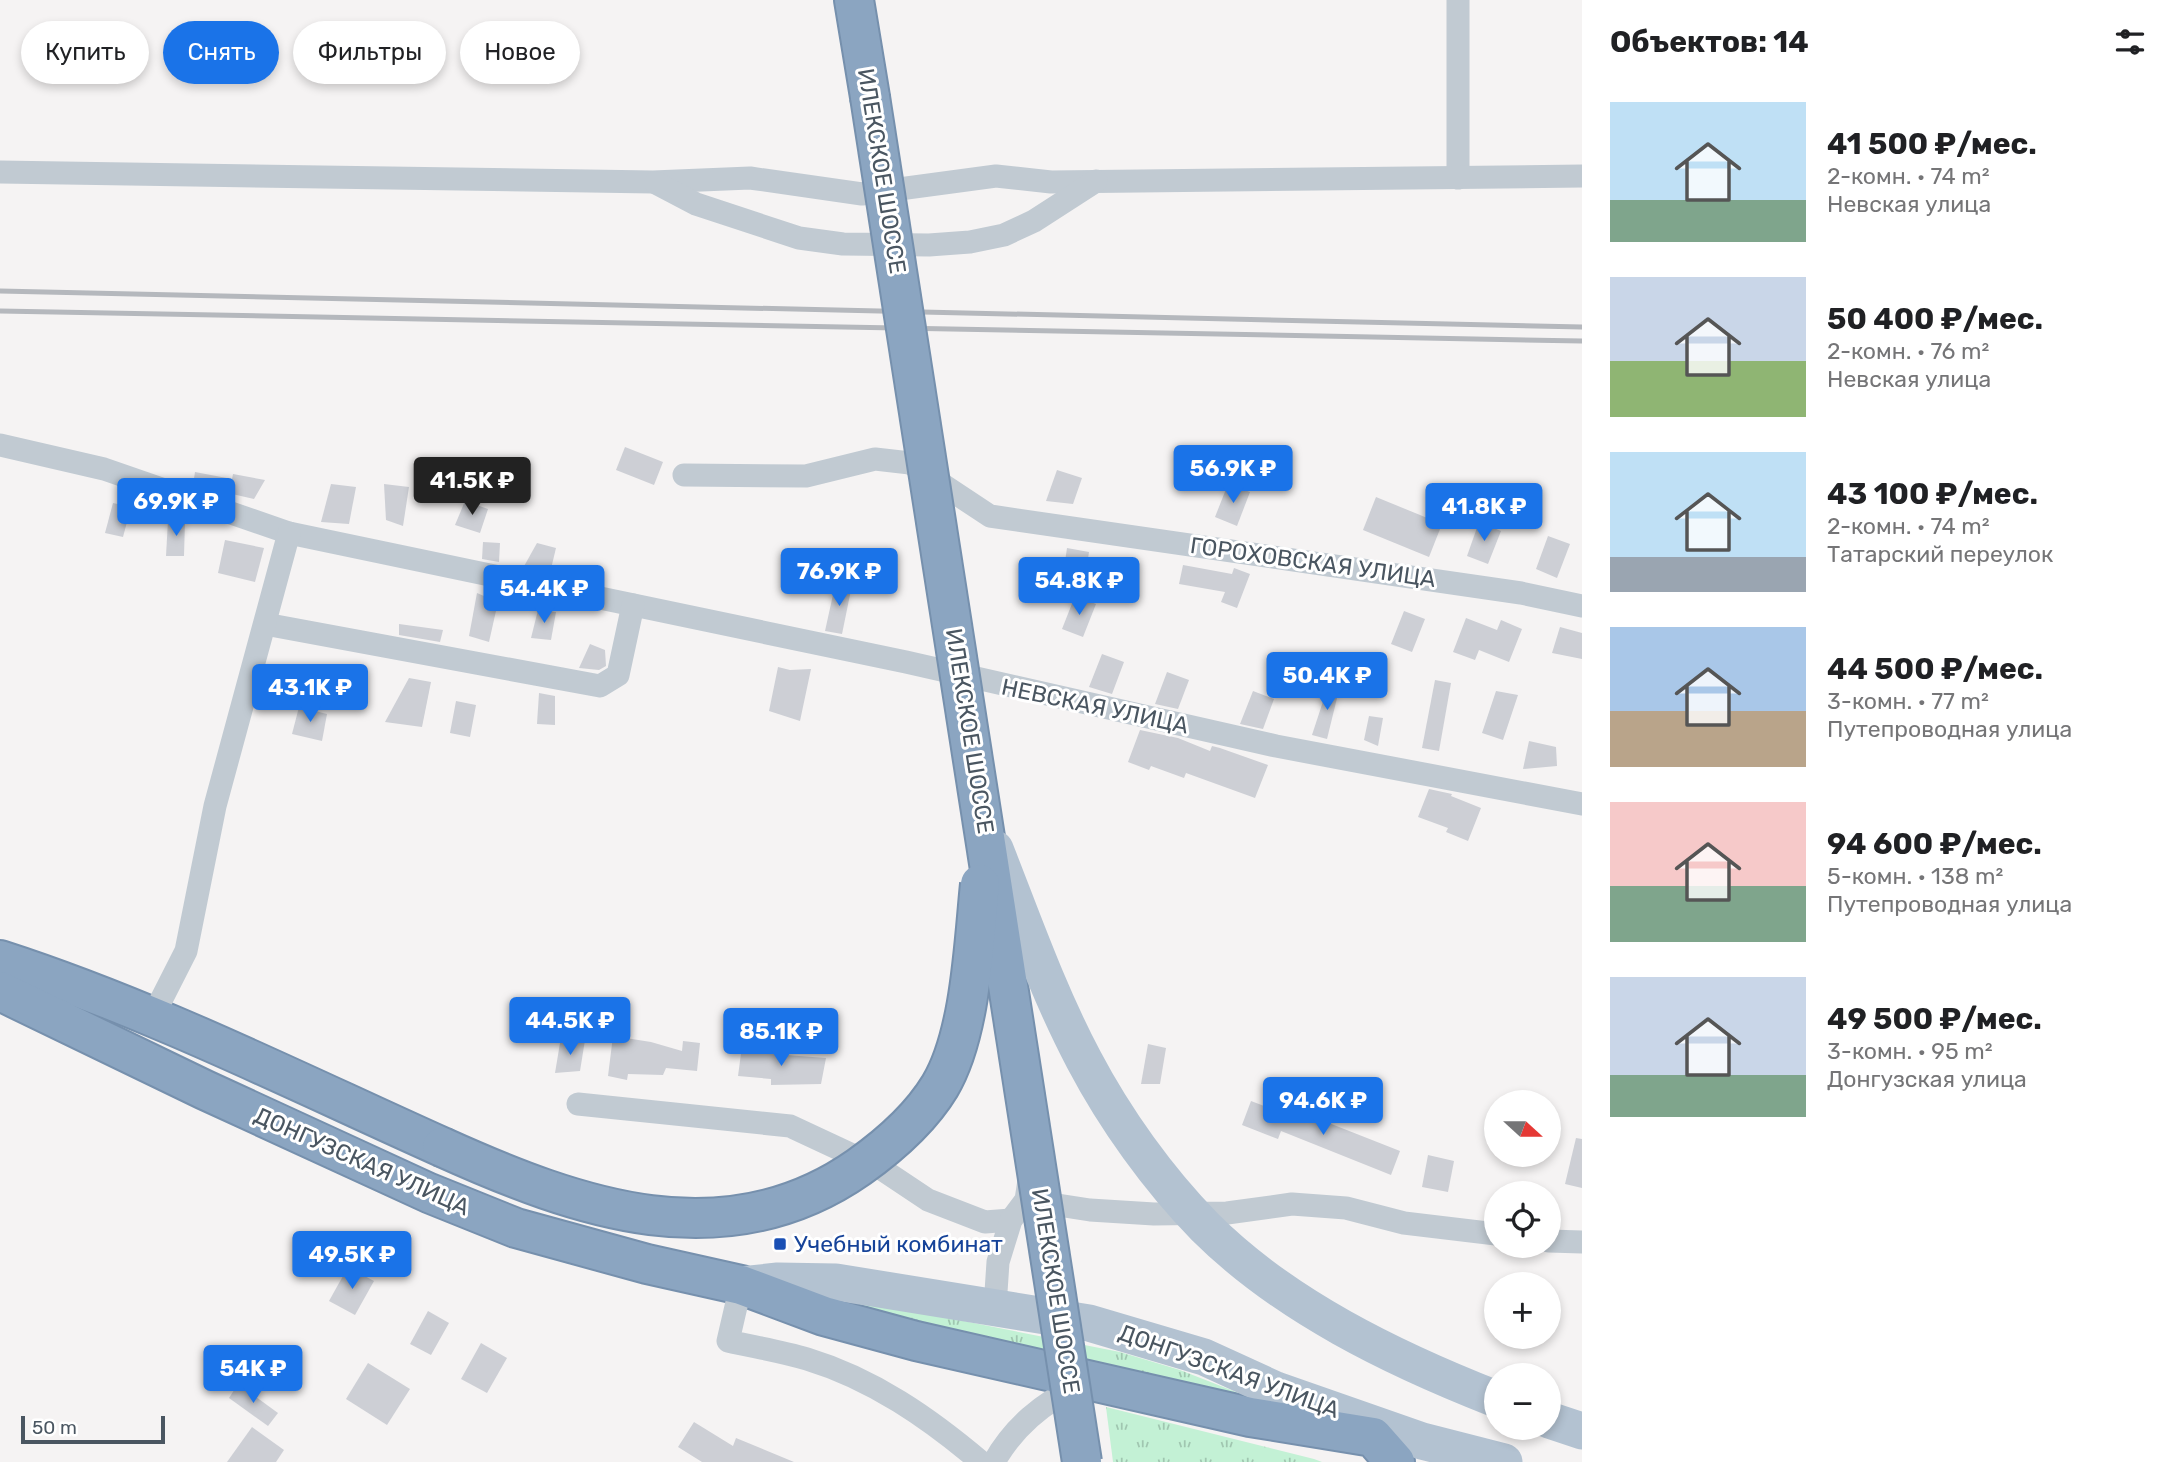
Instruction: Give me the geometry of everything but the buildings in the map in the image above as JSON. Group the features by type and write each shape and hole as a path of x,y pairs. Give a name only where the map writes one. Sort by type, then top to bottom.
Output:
{"highway":[{"name":"ИЛЕКСКОЕ ШОССЕ","path":"854,0 985,826 1082,1462"},
{"path":"0,960 63,980 510,1178 568,1199 620,1212 672,1218 726,1218 781,1208 829,1188 907,1129 941,1085 968,999 985,826"},
{"name":"ДОНГУЗСКАЯ УЛИЦА","path":"0,991 217,1096 429,1193 516,1228 646,1264 741,1285 824,1316 1089,1382 1397,1447"}],"main road":[{"path":"985,826 1051,993 1084,1062 1123,1124 1169,1185 1206,1227 1247,1264 1301,1301 1412,1363 1484,1394"},
{"name":"ДОНГУЗСКАЯ УЛИЦА","path":"741,1285 836,1282 1088,1323 1204,1357 1397,1447 1504,1462"},
{"path":"1561,1424 1582,1431"}],"street":[{"path":"1458,0 1458,178"},
{"path":"0,172 653,182 750,178 862,194 996,176 1051,182 1582,176"},
{"path":"653,182 696,204 799,238 843,244 929,245 970,242 1004,235 1034,221 1097,180"},
{"name":"НЕВСКАЯ УЛИЦА","path":"0,445 104,469 289,533 633,605 1276,746 1582,804"},
{"name":"ГОРОХОВСКАЯ УЛИЦА","path":"684,475 806,476 875,460 911,463 990,516 1521,593 1582,606"},
{"path":"942,482 973,679 1037,1135 1026,1200 1010,1220 998,1262 995,1307"},
{"path":"152,1018 186,951 215,806 289,533"},
{"path":"265,624 600,686 618,676 633,605"},
{"path":"578,1104 790,1126 880,1168 928,1200 985,1222 1010,1220"},
{"path":"1026,1200 1090,1210 1154,1214 1227,1213 1292,1204 1346,1208 1404,1223 1484,1233"},
{"path":"1561,1241 1582,1242"},
{"path":"741,1285 728,1341 808,1359 885,1392 938,1425 981,1462"},
{"path":"994,1462 1003,1446 1038,1410 1054,1397 1089,1382"}],"green space":[{"path":"847,1298 1120,1352 1180,1370 1287,1412 843,1312"},
{"path":"1106,1407 1314,1459 1322,1462 1113,1462"}],"railway":[{"path":"0,291 1582,327"},
{"path":"0,311 1582,341"}],"place":[{"name":"Учебный комбинат","path":"780,1244"}]}
